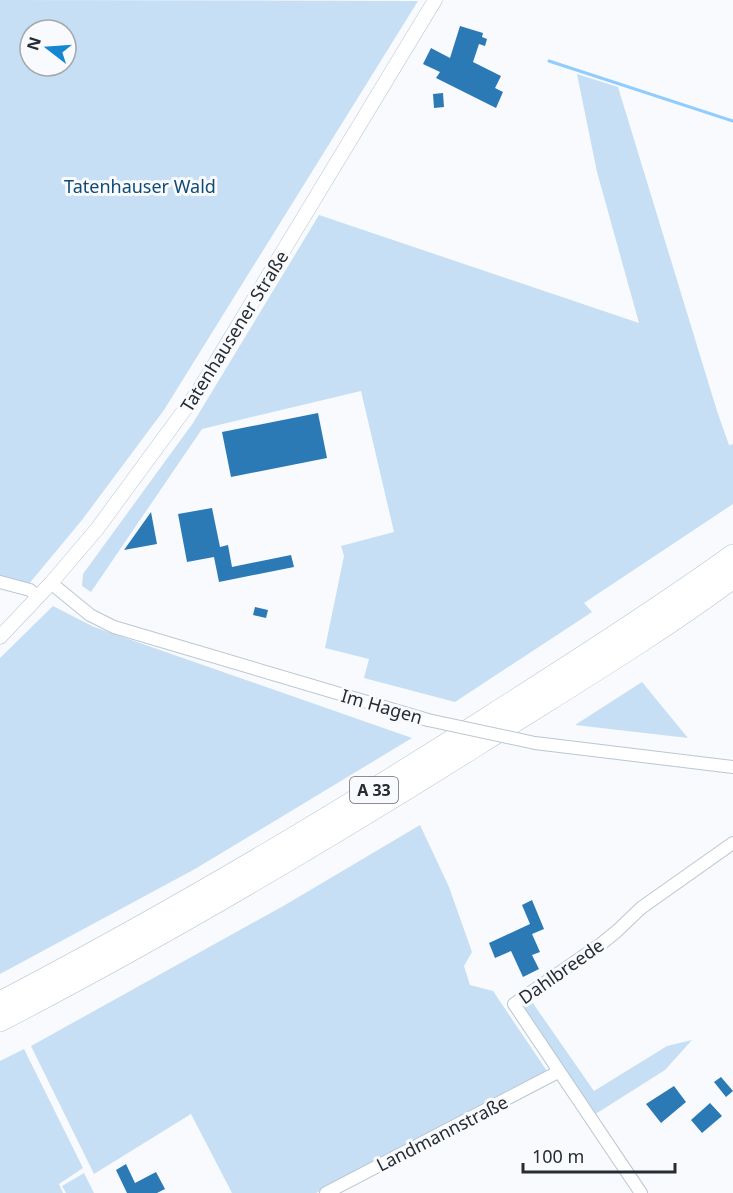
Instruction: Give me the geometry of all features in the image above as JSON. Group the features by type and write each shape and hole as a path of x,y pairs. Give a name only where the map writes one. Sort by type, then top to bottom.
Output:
{"highway":[{"name":"A 33","path":"0,1002 238,871 383,785 592,651 733,555"},
{"name":"A 33","path":"0,1021 177,924 392,799 601,668 733,578"}],"street":[{"name":"Tatenhausener Straße","path":"0,637 39,597 98,529 199,390 435,0"},
{"path":"0,582 30,590 39,597"},
{"name":"Im Hagen","path":"51,583 90,615 114,627 428,720 535,743 733,766"},
{"name":"Dahlbreede","path":"641,1193 514,1004 601,944 641,908 733,843"},
{"name":"Landmannstraße","path":"326,1193 558,1072"}],"green space":[{"name":"Tatenhauser Wald","path":"0,0 418,1 164,410 82,520 28,585 0,578"},
{"path":"577,74 618,87 717,411 729,445 733,444 733,504 584,603 592,612 455,702 364,678 369,659 325,648 344,556 341,546 394,532 361,391 202,429 91,592 82,586 83,574 193,423 319,215 639,323 597,172"},
{"path":"53,606 94,627 412,738 195,869 0,974 0,658"},
{"path":"642,682 688,738 575,725"},
{"path":"420,825 449,887 472,952 464,966 470,985 493,991 547,1071 316,1193 232,1193 191,1114 94,1174 31,1046 285,905"},
{"path":"530,999 594,1091 667,1046 692,1040 665,1070 594,1115 522,1005"},
{"path":"24,1049 83,1168 59,1184 63,1193 0,1193 0,1061"},
{"path":"84,1173 94,1193 66,1193 62,1186"}],"building":[{"path":"460,26 483,33 482,37 487,39 485,46 479,44 473,62 501,76 495,88 503,92 496,108 436,78 440,72 423,64 431,48 450,58"},
{"path":"443,93 444,107 434,108 433,94"},
{"path":"318,413 327,458 231,477 222,432"},
{"path":"212,508 220,547 228,545 232,567 291,555 294,567 219,582 214,557 187,562 178,514"},
{"path":"151,512 157,544 124,550"},
{"path":"255,607 268,610 266,618 253,615"},
{"path":"532,900 544,929 532,934 540,952 532,955 539,969 523,977 511,951 495,958 489,943 530,924 522,905"},
{"path":"721,1077 733,1091 726,1097 714,1082"},
{"path":"674,1086 686,1102 661,1123 646,1104"},
{"path":"710,1103 722,1116 702,1133 691,1120"},
{"path":"126,1164 135,1183 156,1172 165,1189 157,1193 127,1193 116,1170"}],"waterway":[{"path":"549,61 733,121"}]}
